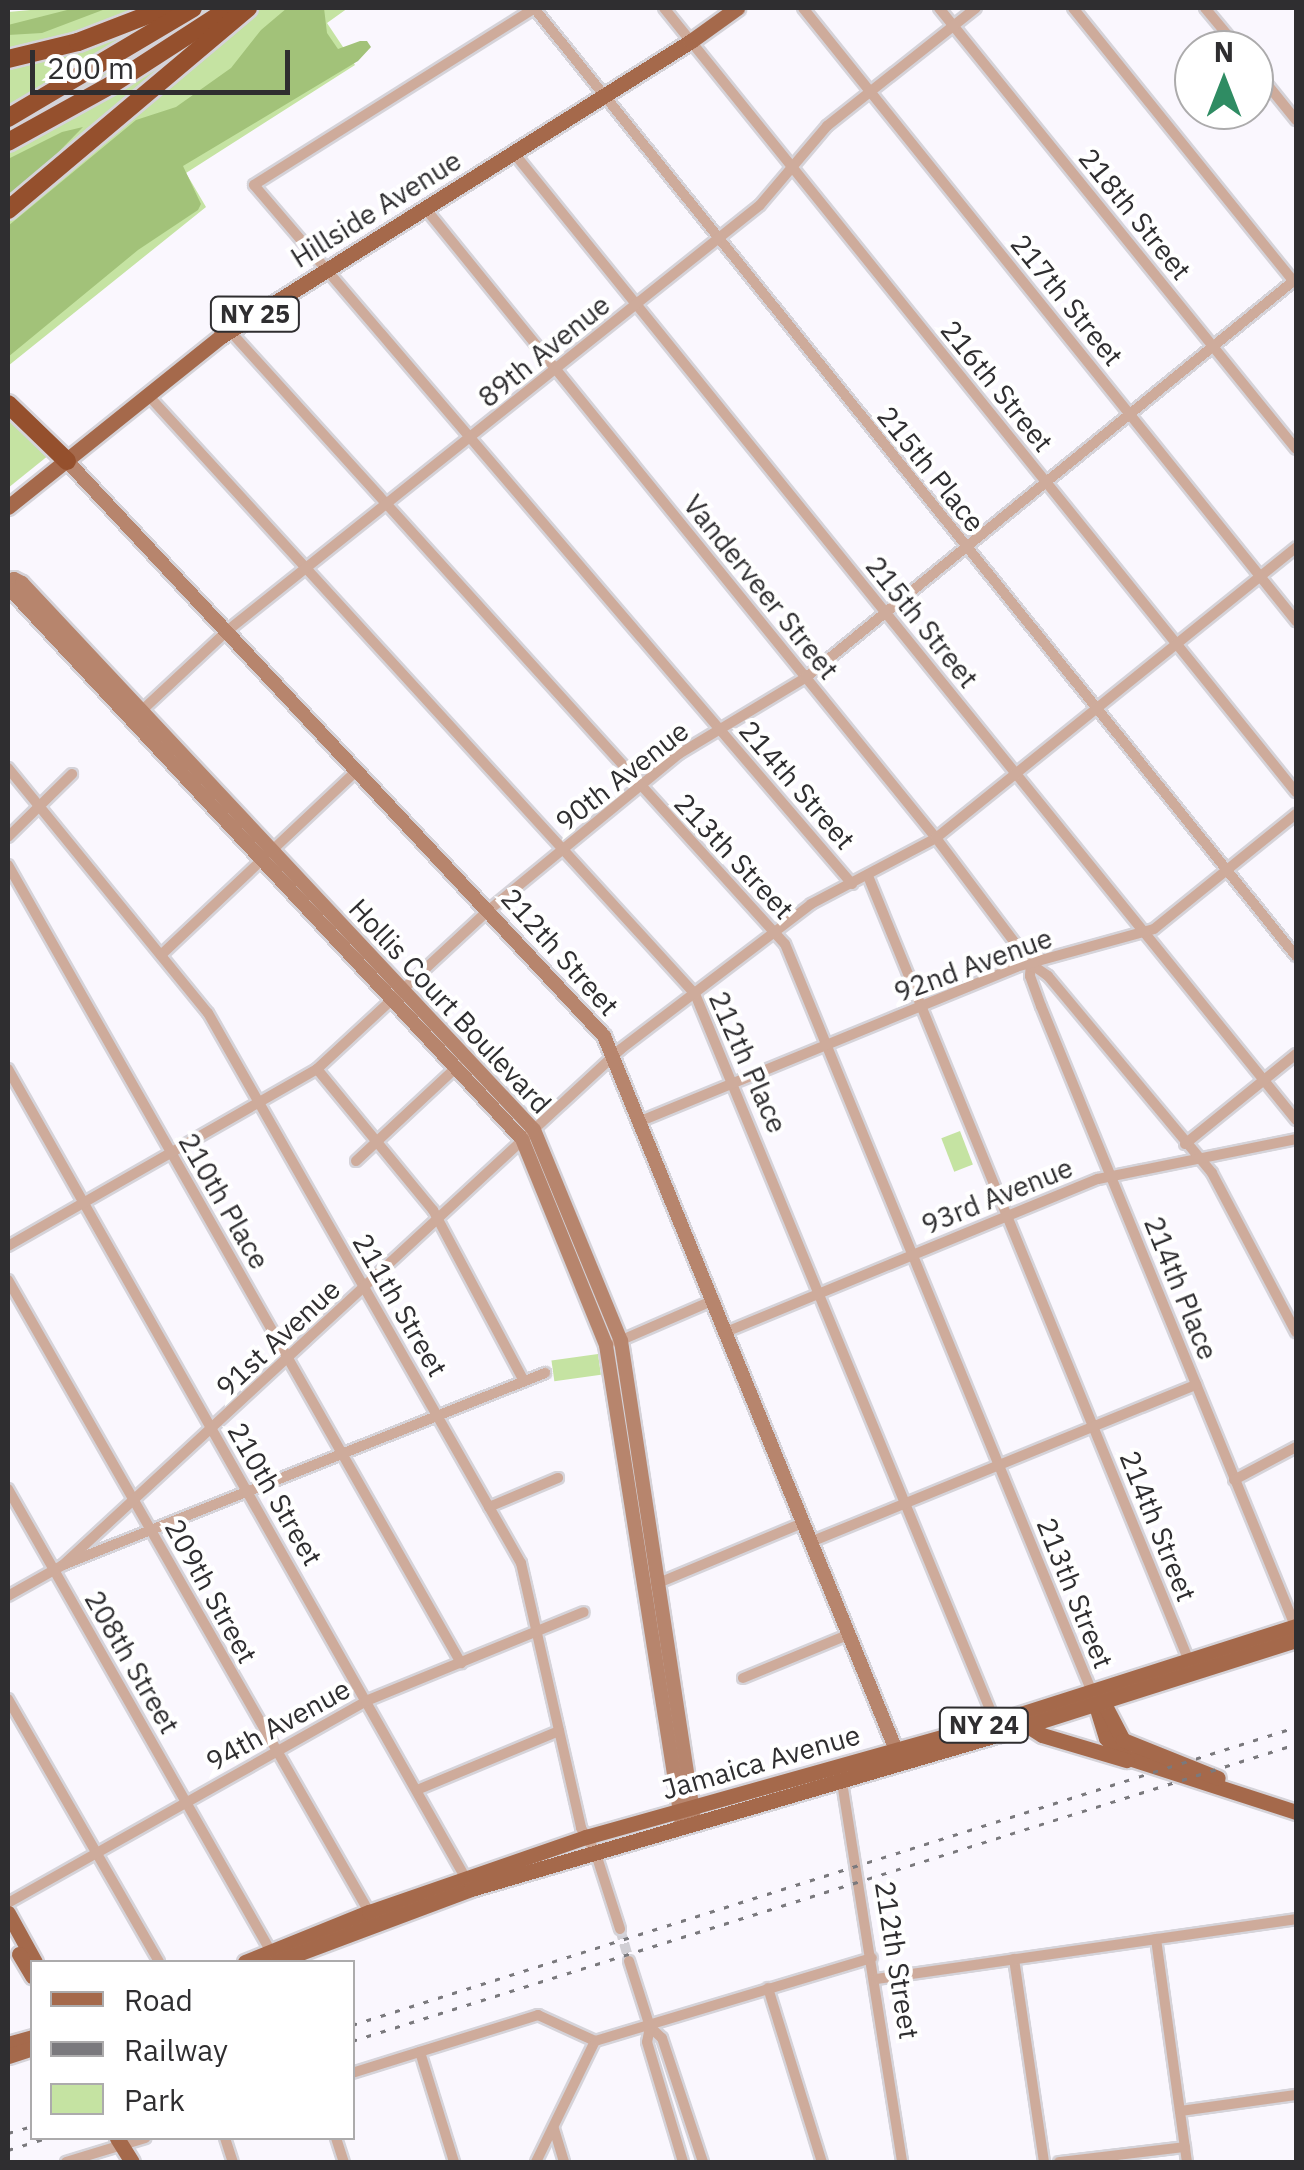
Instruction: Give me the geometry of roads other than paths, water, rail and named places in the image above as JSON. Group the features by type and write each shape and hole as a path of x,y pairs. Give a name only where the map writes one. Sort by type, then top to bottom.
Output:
{"highway":[{"path":"8,59 78,42 166,8"},
{"path":"8,118 193,8"},
{"path":"8,142 111,85 230,8"},
{"path":"8,207 248,8"},
{"path":"8,396 13,408 67,461"}],"main road":[{"name":"Hillside Avenue","path":"8,506 230,330 691,41 736,8"},
{"name":"212th Street","path":"67,461 604,1036 898,1756"},
{"name":"Hollis Court Boulevard","path":"8,587 56,630 528,1134 614,1343 633,1417 646,1498 651,1584 660,1642 677,1701 687,1816"},
{"name":"Hollis Court Boulevard","path":"614,1343 618,1421 629,1501 651,1584"},
{"path":"618,1421 633,1417"},
{"path":"629,1501 646,1498"},
{"name":"Jamaica Avenue","path":"997,1728 1026,1725 1296,1627"},
{"name":"Jamaica Avenue","path":"1191,1666 1296,1640"},
{"name":"Hollis Court Boulevard","path":"660,1642 661,1704 687,1816"},
{"name":"Jamaica Avenue","path":"275,1959 372,1918 591,1844 997,1728 1073,1698 1097,1699"},
{"path":"1097,1699 1108,1742 1139,1762"},
{"name":"NY 24","path":"1097,1699 1121,1739 1293,1809"},
{"path":"661,1704 677,1701"},
{"name":"NY 24","path":"1026,1725 1042,1735 1293,1809"},
{"path":"8,1912 34,1960"},
{"path":"8,1933 30,1972"},
{"path":"118,2141 120,2162"},
{"path":"118,2141 132,2162"}],"street":[{"name":"215th Place","path":"535,8 1296,956"},
{"name":"214th Street","path":"535,8 254,184 852,884 868,876 1191,1666"},
{"name":"216th Street","path":"664,8 1296,792"},
{"name":"217th Street","path":"802,8 1296,620"},
{"name":"218th Street","path":"939,8 1296,449"},
{"name":"89th Avenue","path":"136,717 227,632 760,205 827,126 976,8"},
{"path":"1073,8 1295,282"},
{"path":"1205,8 1223,30"},
{"path":"1274,93 1296,120"},
{"name":"215th Street","path":"513,152 1296,1120"},
{"name":"Vanderveer Street","path":"425,208 936,838 1031,964 1062,995 1212,1173 1296,1332"},
{"name":"90th Avenue","path":"8,1246 317,1069 489,910 679,754 805,678 1295,282"},
{"name":"213th Street","path":"230,330 639,788 785,944 1097,1699"},
{"name":"212th Place","path":"147,394 696,994 997,1728"},
{"path":"868,876 936,838 1296,547"},
{"name":"211th Street","path":"8,768 208,1013 521,1562 559,1732 620,1929"},
{"path":"161,955 357,770"},
{"path":"8,837 72,774"},
{"name":"92nd Avenue","path":"641,1121 1031,964 1144,932 1296,814"},
{"name":"210th Place","path":"8,865 462,1662"},
{"name":"91st Avenue","path":"58,1568 134,1503 614,1056 811,904 852,884"},
{"name":"214th Place","path":"1031,964 1030,976 1041,1006 1296,1627"},
{"path":"1041,1006 1062,995"},
{"path":"1185,1144 1296,1054"},
{"path":"356,1161 461,1063"},
{"name":"210th Street","path":"8,1069 469,1884"},
{"path":"317,1069 438,1219 524,1381"},
{"name":"93rd Avenue","path":"726,1332 1007,1216 1111,1178 1296,1139"},
{"name":"209th Street","path":"8,1280 372,1918"},
{"path":"614,1343 714,1300"},
{"path":"8,1596 58,1568 545,1373"},
{"path":"813,1541 1196,1384"},
{"path":"1234,1480 1296,1446"},
{"path":"489,1507 558,1478"},
{"name":"208th Street","path":"8,1488 58,1568 275,1959"},
{"path":"651,1584 805,1522"},
{"name":"94th Avenue","path":"8,1903 366,1702 584,1612"},
{"path":"742,1678 850,1634"},
{"path":"8,1699 158,1960"},
{"path":"417,1790 559,1732"},
{"name":"212th Street","path":"840,1772 876,1979 902,2162"},
{"path":"876,1979 1296,1919"},
{"path":"1156,1939 1188,2162"},
{"path":"355,2072 538,2015 594,2041 872,1958"},
{"path":"1014,1959 1044,2162"},
{"path":"630,1961 650,2027 662,2038 703,2162"},
{"path":"768,1988 822,2162"},
{"path":"650,2027 646,2042 683,2162"},
{"path":"536,2162 594,2041"},
{"path":"420,2052 454,2162"},
{"path":"1180,2111 1296,2095"},
{"path":"666,2108 683,2102"},
{"path":"554,2128 564,2162"},
{"path":"66,2162 118,2141"},
{"path":"1059,2162 1185,2148"}],"tunnel":[{"path":"620,1929 629,1961"}],"railway":[{"path":"355,2024 1296,1727"},
{"path":"355,2040 1296,1744"},
{"path":"8,2133 30,2127"},
{"path":"8,2150 40,2140"}]}
